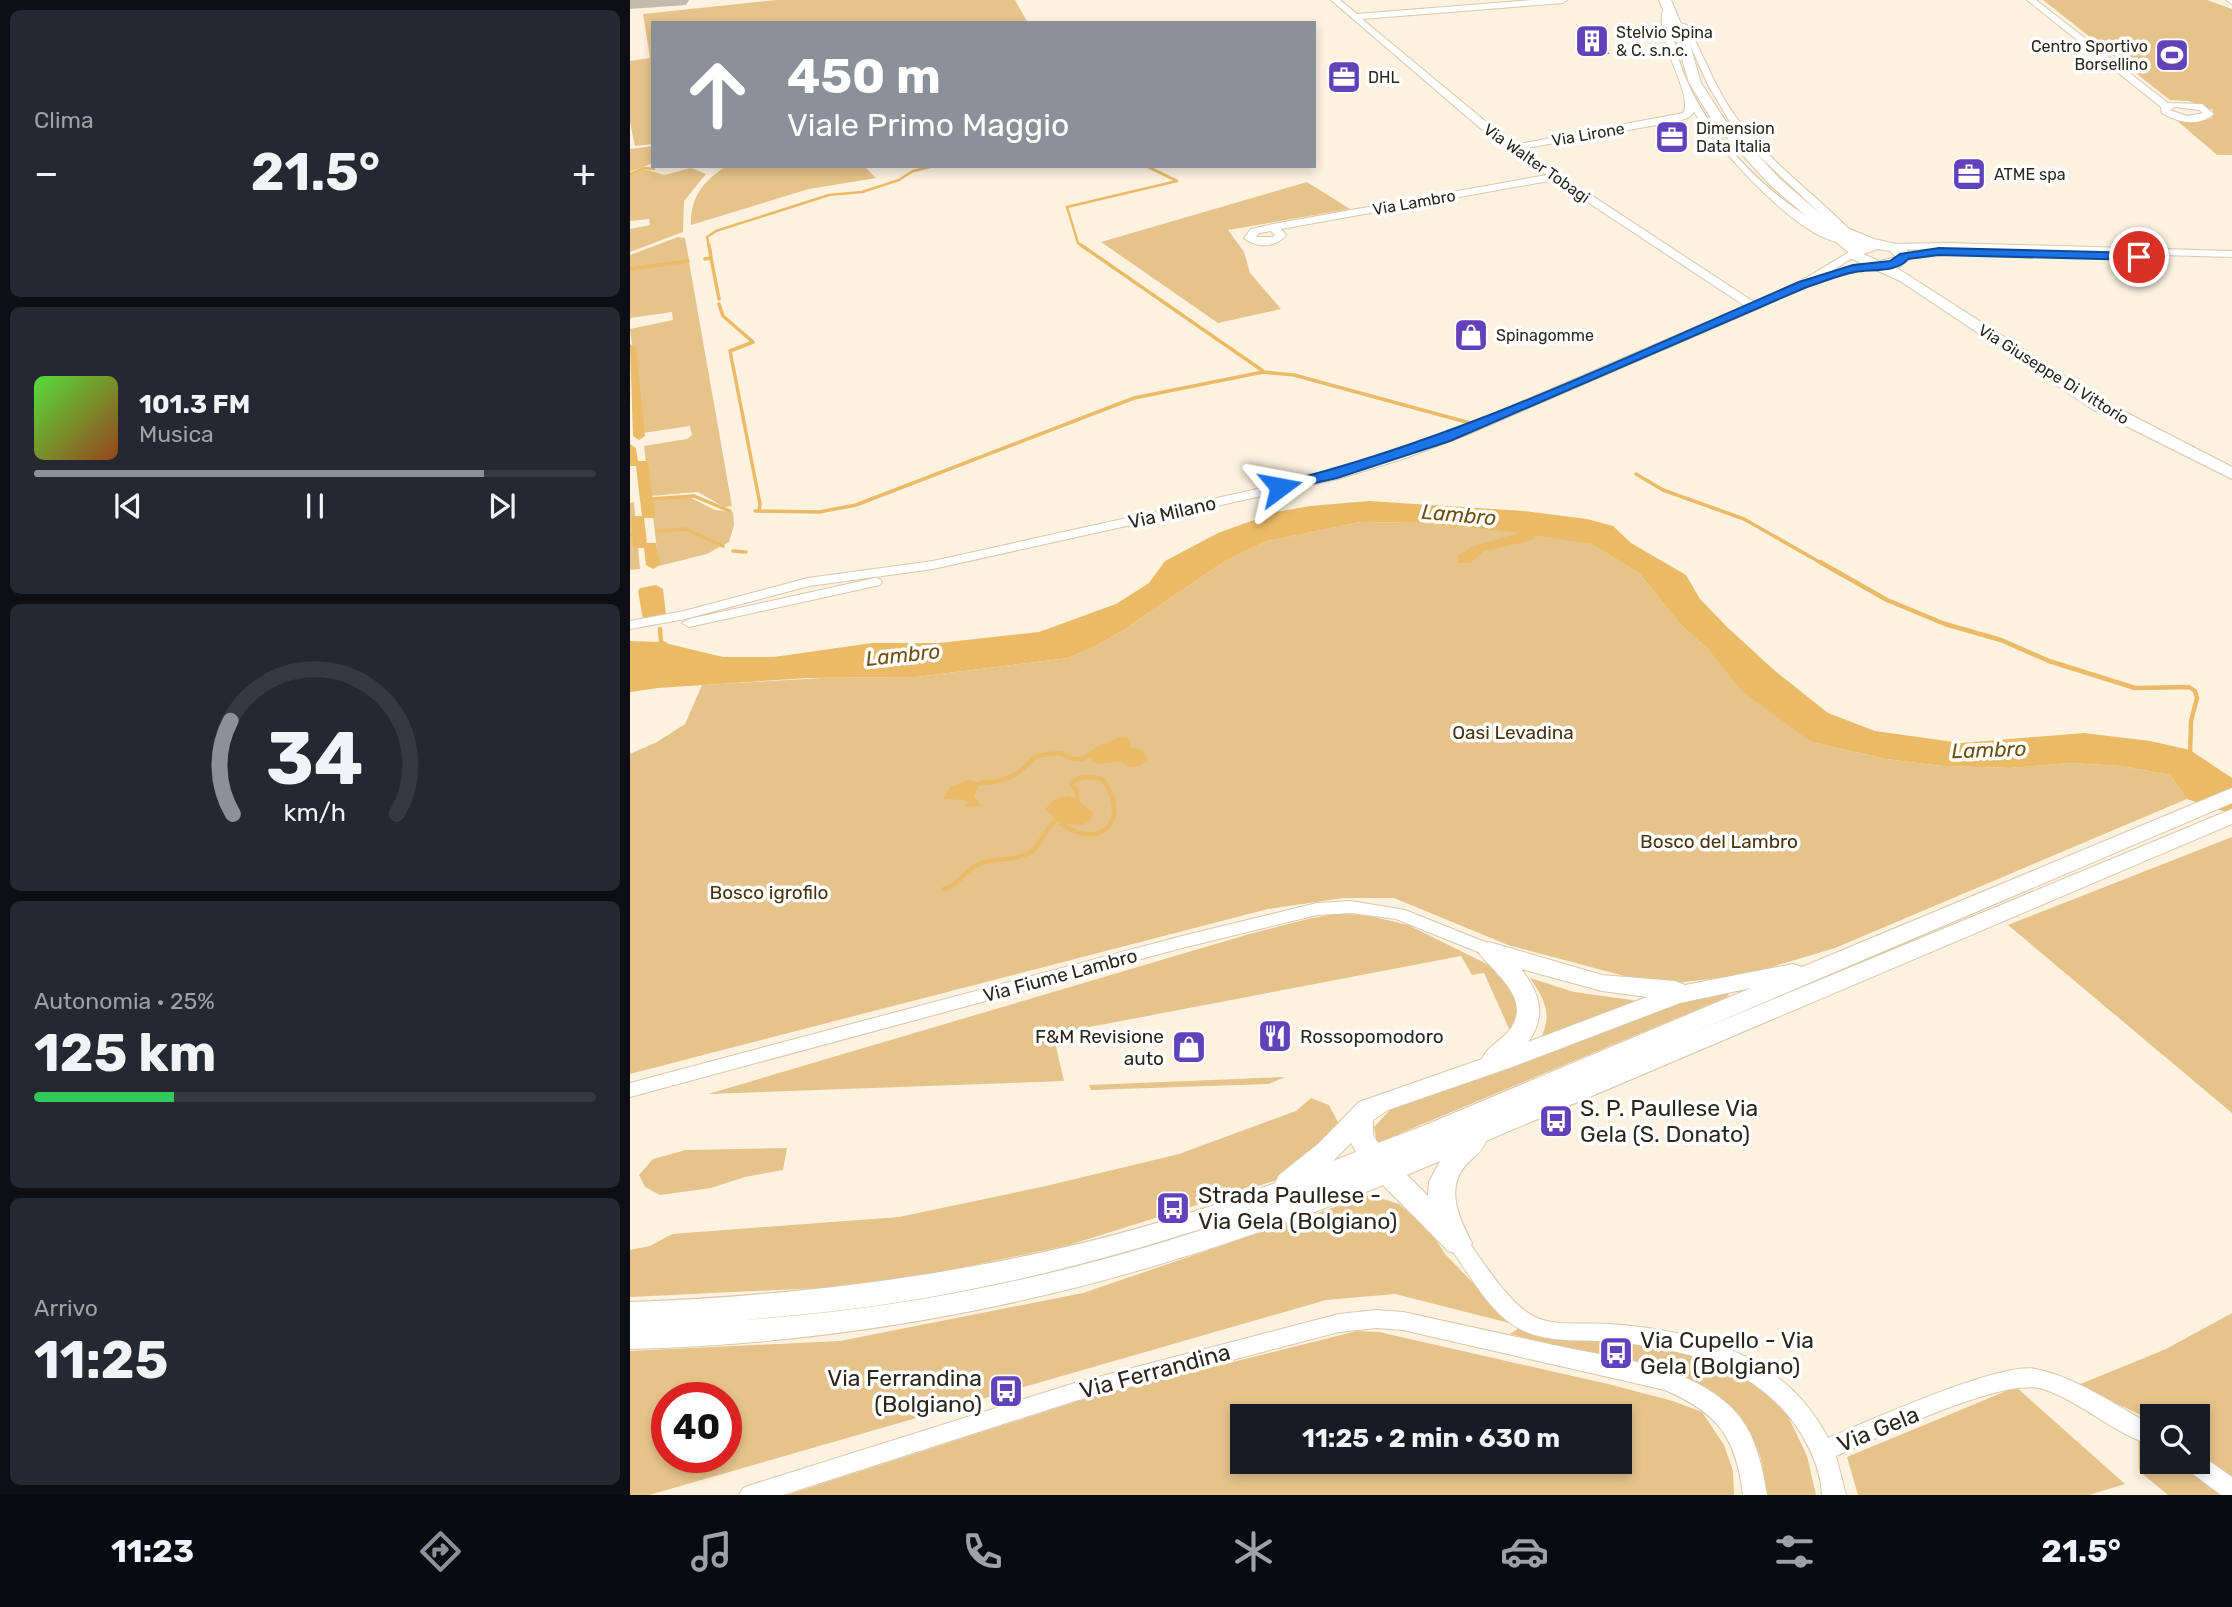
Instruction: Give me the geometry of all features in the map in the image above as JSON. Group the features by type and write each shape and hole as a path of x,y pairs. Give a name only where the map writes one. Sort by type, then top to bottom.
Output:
{"main road":[{"name":"Via Giuseppe Di Vittorio","path":"1672,2 1678,9 1683,25 1684,45"},
{"name":"Via Giuseppe Di Vittorio","path":"1672,2 1695,83 1720,122 1762,170 1851,245 1861,261 1879,265 1905,278 2115,415 2232,474"},
{"path":"1851,245 1884,246"},
{"name":"Via Giuseppe Di Vittorio","path":"1884,246 1900,251 1914,276 2102,396 2164,432 2232,465"},
{"path":"1879,265 1903,259"},
{"path":"630,1314 734,1310 894,1293 1090,1252 1379,1164 1493,1126 2220,814 2232,795"},
{"path":"630,1336 740,1331 896,1313 1060,1281 1197,1243 1834,964 2220,814"},
{"path":"1489,950 1554,973 1598,984 1644,990 1701,988"},
{"path":"1468,1073 1507,1049 1524,1031 1529,1015 1527,996 1521,984 1489,950"},
{"path":"1270,1196 1327,1151 1360,1117 1379,1103 1701,988 1834,964"},
{"path":"1360,1117 1360,1135 1379,1164 1458,1243"},
{"path":"1458,1243 1443,1214 1441,1186 1444,1175 1451,1162 1493,1126"}],"street":[{"name":"Via Walter Tobagi","path":"1335,0 1455,104 1511,148 1753,307"},
{"path":"1353,17 1563,0"},
{"path":"2031,0 2166,106"},
{"name":"Via Giuseppe Di Vittorio","path":"1672,2 1664,19 1684,83 1712,128 1745,168 1787,208 1808,225 1851,245"},
{"name":"Via Giuseppe Di Vittorio","path":"1683,25 1710,84 1733,121 1768,161 1851,245"},
{"name":"Via Lirone","path":"1511,148 1666,121 1689,114 1692,108 1690,96"},
{"name":"Via Lirone","path":"1666,121 1694,122 1712,128"},
{"name":"Via Lambro","path":"1273,227 1555,177"},
{"name":"Via Milano","path":"1803,284 1851,245"},
{"path":"1884,246 2232,254"},
{"path":"1903,259 1951,251 2232,259"},
{"name":"Via Milano","path":"630,626 679,625 727,617 966,558 1333,475 1401,455 1467,430 1803,284 1853,269 1879,265"},
{"name":"Via Fiume Lambro","path":"630,1090 1182,942 1317,909 1352,907 1399,914 1489,950"},
{"name":"Via Gela","path":"1458,1243 1511,1310 1530,1325 1618,1333 1699,1346 1755,1369 1793,1403 1822,1451 1966,1394 2017,1377 2030,1376 2056,1385 2140,1430"},
{"name":"Via Ferrandina","path":"751,1495 1075,1392 1339,1323 1376,1319 1403,1321 1648,1375 1702,1395 1721,1410 1741,1436 1752,1464 1755,1495"},
{"path":"1822,1451 1833,1482 1834,1495"},
{"path":"2210,1474 2232,1490"}],"green space":[{"path":"777,0 1015,0 1027,21 651,21 651,144 635,146 630,122 630,61 650,58 643,14"},
{"name":"Centro Sportivo Borsellino","path":"2043,0 2207,0 2232,9 2232,155 2217,155 2175,119 2197,121 2212,118 2213,110 2189,101 2170,100"},
{"path":"651,146 651,164 630,172 630,149"},
{"path":"691,168 706,174 684,201 683,232 630,252 630,229 650,225 649,219 630,221 630,175 644,169 664,175"},
{"path":"724,168 866,168 876,178 809,189 691,225 696,198 712,177"},
{"path":"1307,182 1350,209 1228,230 1244,252 1250,273 1281,309 1218,323 1101,242"},
{"path":"678,237 685,238 689,260 630,268 630,255"},
{"path":"689,262 732,506 724,507 698,492 650,496 644,446 687,439 692,435 690,426 643,433 630,329 673,320 672,312 630,318 630,270"},
{"path":"691,498 715,510 733,512 734,525 729,542 707,554 659,566 651,500"},
{"path":"634,502 640,569 630,570 630,503"},
{"name":"Oasi Levadina","path":"1361,522 1423,523 1555,536 1591,544 1639,573 1680,624 1811,742 1886,759 1942,766 2011,768 2070,763 2121,766 2170,775 2187,799 1835,948 1745,975 1658,985 1508,945 1394,898 1343,898 1268,909 630,1074 630,754 657,742 685,724 702,685 823,678 916,677 1068,658 1122,631 1225,561 1267,541"},
{"path":"2232,837 2232,1113 2008,925"},
{"path":"1339,913 1370,916 1408,925 1493,967 1506,978 1521,1009 1511,1033 1484,973 1472,975 1461,956 1053,1034 1064,1081 708,1094 1246,935"},
{"path":"1530,978 1574,992 1646,1002 1538,1044 1547,1017 1541,995"},
{"path":"1726,991 1729,995 1725,998 1377,1143 1374,1127 1392,1108 1540,1057 1664,1007"},
{"path":"1285,1077 1269,1084 1091,1090 1089,1085"},
{"path":"1311,1098 1329,1105 1339,1124 1323,1147 1280,1179 1069,1245 881,1285 630,1297 630,1250 650,1246 672,1234 899,1217 1046,1186 1179,1154 1296,1111"},
{"path":"787,1148 783,1170 745,1177 711,1188 660,1195 645,1187 639,1175 653,1159 686,1150"},
{"path":"1370,1195 1399,1204 1430,1231 1445,1254 1513,1324 1395,1294 1326,1300 742,1468 742,1382 651,1382 651,1473 725,1473 649,1495 630,1495 630,1351 840,1341 1083,1293"},
{"path":"2232,1313 2232,1495 2168,1495 2143,1474 2210,1474 2210,1404 2140,1404 2140,1415 2078,1385 2166,1349"},
{"path":"1523,1325 1682,1352 1746,1375 1787,1414 1807,1456 1816,1495 1767,1495 1761,1458 1746,1427 1651,1368 1510,1334"},
{"path":"1357,1331 1379,1332 1608,1384 1673,1401 1702,1412 1724,1445 1733,1471 1734,1495 787,1495 1088,1398"},
{"path":"2016,1387 2125,1484 2089,1495 1858,1495 1847,1457"},
{"path":"2140,1422 2140,1472 2139,1471"}],"water":[{"name":"Lambro","path":"1369,501 1524,511 1587,519 1613,526 1631,543 1686,575 1700,599 1727,627 1774,670 1828,713 1875,731 1961,743 2084,733 2150,741 2190,750 2232,778 2232,814 2187,799 2170,775 2121,766 2070,763 2011,768 1942,766 1886,759 1811,742 1742,691 1710,651 1680,624 1639,573 1591,544 1534,535 1535,538 1529,541 1484,551 1470,563 1459,563 1458,556 1471,547 1519,533 1423,523 1361,522 1267,541 1225,561 1122,631 1068,658 916,677 808,678 630,692 630,641 661,642 723,657 774,657 872,643 939,643 1039,632 1116,604 1149,583 1165,561 1218,533 1276,512"},
{"path":"1127,736 1131,747 1141,750 1148,759 1139,766 1129,767 1121,761 1098,764 1091,762 1091,753 1113,740"},
{"path":"969,780 980,783 974,796 981,806 964,807 968,803 965,800 943,799 950,787"},
{"path":"1068,796 1093,812 1091,819 1084,825 1061,824 1045,809 1055,799"}],"building":[{"path":"1578,37 1602,37 1609,54 1583,54"}],"waterway":[{"path":"630,174 644,168 654,169"},
{"path":"709,247 707,237 716,231 829,195 862,192 926,168"},
{"path":"1081,245 1078,243 1067,207 1177,181 1150,168"},
{"path":"709,245 711,258"},
{"path":"1081,245 1263,371"},
{"path":"705,259 711,258"},
{"path":"711,258 719,299"},
{"path":"630,269 688,261"},
{"path":"719,304 723,316 753,342 730,351 760,504 759,511"},
{"path":"630,348 632,365"},
{"path":"632,367 634,388"},
{"path":"755,511 819,512 856,505 1134,398 1263,372 1294,375 1470,423"},
{"path":"634,391 637,413"},
{"path":"637,414 639,436"},
{"path":"630,448 632,463"},
{"path":"642,464 645,487"},
{"path":"1636,474 1663,490 1744,519 1823,564"},
{"path":"645,490 648,515"},
{"path":"651,499 694,496 730,511"},
{"path":"638,519 640,545"},
{"path":"657,531 685,529 723,546"},
{"path":"630,535 635,535"},
{"path":"651,546 653,565"},
{"path":"733,551 746,552"},
{"path":"1820,562 1887,600 1945,624 2001,640 2049,661 2135,688 2189,687 2195,691 2197,698 2191,721 2190,755"},
{"path":"656,589 659,615"},
{"path":"645,591 648,616"},
{"path":"660,629 661,642 665,644"},
{"path":"980,783 1011,777 1035,756 1060,753 1073,759 1083,759 1103,746"},
{"path":"1061,824 1075,832 1099,833 1107,828 1113,819 1111,795 1103,780 1086,777 1071,783 1077,791 1077,800"},
{"path":"944,889 979,864 1019,857 1032,851 1055,821"}],"taxiway":[{"path":"630,2 678,0"}],"place":[{"name":"Stelvio Spina & C. s.n.c.","path":"1592,41"},
{"name":"Centro Sportivo Borsellino","path":"2172,55"},
{"name":"DHL","path":"1344,77"},
{"name":"Dimension Data Italia","path":"1672,137"},
{"name":"ATME spa","path":"1969,174"},
{"name":"Spinagomme","path":"1471,335"},
{"name":"Rossopomodoro","path":"1275,1036"},
{"name":"F&M Revisione auto","path":"1189,1047"},
{"name":"S. P. Paullese Via Gela (S. Donato)","path":"1556,1121"},
{"name":"Strada Paullese - Via Gela (Bolgiano)","path":"1173,1208"},
{"name":"Via Cupello - Via Gela (Bolgiano)","path":"1616,1353"},
{"name":"Via Ferrandina (Bolgiano)","path":"1006,1391"}],"route":[{"path":"1280,487 1401,455 1467,430 1803,284 1853,269 1870,265 1892,265 1904,257 1939,251 2139,257"}],"park label":[{"name":"Bosco del Lambro","path":"1719,841"},
{"name":"Bosco igrofilo","path":"769,892"}]}
